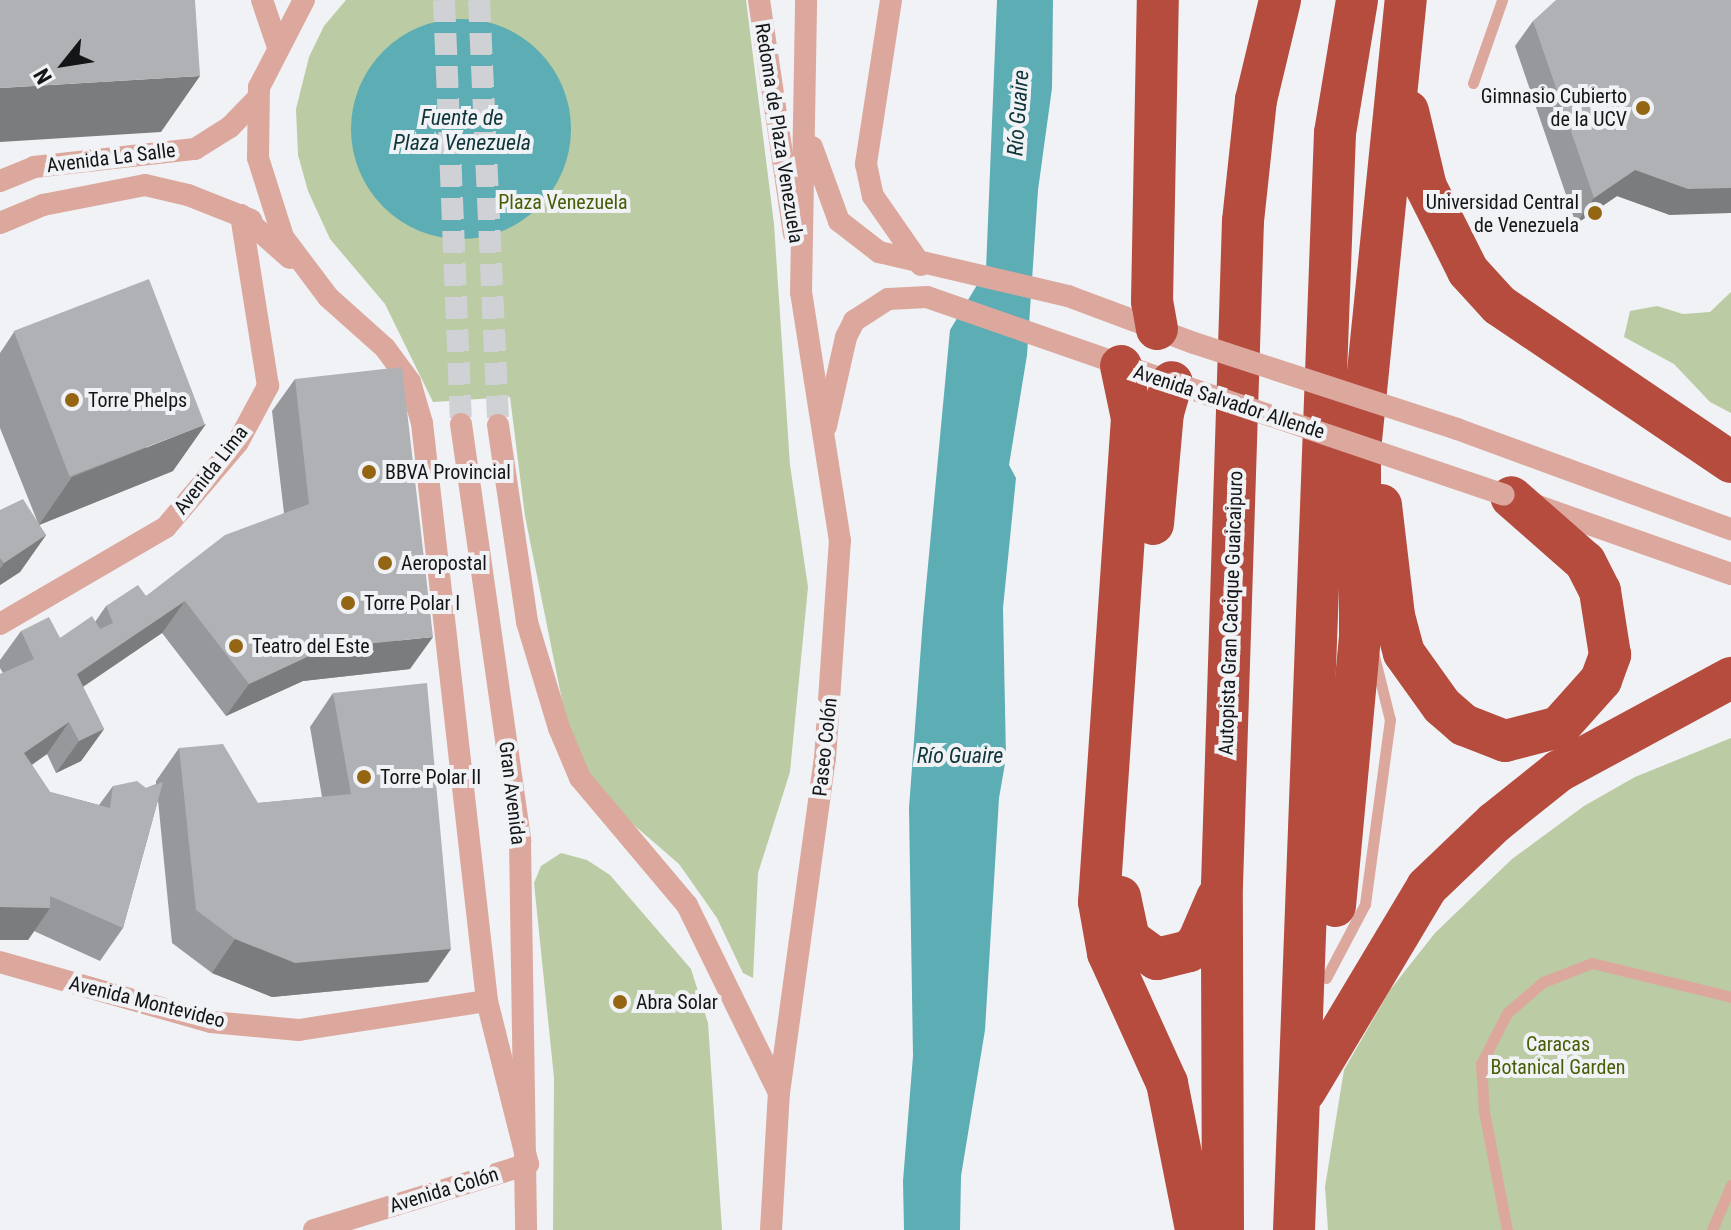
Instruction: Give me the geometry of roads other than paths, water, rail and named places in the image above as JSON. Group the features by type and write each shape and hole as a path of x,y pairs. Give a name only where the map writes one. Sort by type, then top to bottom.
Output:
{"highway":[{"path":"1158,0 1152,302 1176,336"},
{"path":"1256,100 1260,0"},
{"name":"Autopista Gran Cacique Guaicaipuro","path":"1223,1230 1222,885 1243,221 1256,100 1280,0"},
{"path":"1294,1230 1302,1096 1335,133 1357,0"},
{"path":"1302,1096 1326,978 1360,634 1360,450 1406,0"},
{"path":"1402,52 1412,140 1442,228 1468,271 1499,305 1731,462"},
{"path":"1121,366 1132,418 1099,902 1108,953 1167,1083 1196,1230"},
{"path":"1173,383 1163,413 1120,892 1129,939 1157,959 1189,951 1198,942 1222,885"},
{"path":"1360,450 1377,489 1394,616 1404,653 1442,706 1464,725 1505,741 1559,727 1585,702 1610,655 1600,591 1585,562 1508,496"},
{"path":"1302,1096 1427,887 1494,823 1559,771 1731,678"},
{"path":"1381,962 1438,898 1567,787 1640,745 1731,711"}],"street":[{"path":"262,0 278,47"},
{"path":"304,0 278,47 255,101 258,158 283,237 307,271"},
{"name":"Redoma de Plaza Venezuela","path":"759,0 800,265"},
{"path":"800,265 808,131 806,0"},
{"path":"891,0 866,164 873,196 921,265"},
{"name":"Avenida La Salle","path":"0,181 34,167 195,149 230,127 255,101"},
{"path":"808,131 828,202 839,221 879,252 921,265 1068,296 1176,336 1457,429 1731,529"},
{"name":"Avenida La Salle","path":"0,223 43,205 145,185 241,215 283,237"},
{"path":"241,215 307,271 385,348 410,382 422,423 487,1001 528,1164 526,1230"},
{"name":"Avenida Lima","path":"0,624 166,527 238,442 268,386 241,215"},
{"name":"Paseo Colón","path":"771,1230 779,1093 836,641 840,541 823,447 800,265"},
{"name":"Avenida Salvador Allende","path":"823,447 833,387 854,321 888,299 927,297 1731,574"},
{"name":"Gran Avenida","path":"461,424 520,841 528,1164"},
{"path":"498,425 527,622 564,740 580,778 687,905 779,1093"},
{"name":"Avenida Montevideo","path":"0,962 211,1022 299,1030 487,1001"},
{"name":"Avenida Colón","path":"314,1230 528,1164"}],"lane":[{"path":"1473,83 1502,0"},
{"path":"1507,1230 1484,1112 1481,1064 1507,1013 1543,982 1592,963 1731,997"},
{"path":"1712,1230 1731,1185"}],"water":[{"name":"Río Guaire","path":"997,0 1053,0 1052,88 1038,190 1027,355 1009,465 1016,478 1003,608 1006,758 999,798 985,1030 961,1176 960,1230 904,1230 903,1181 913,1056 909,808 923,619 950,330 986,270"},
{"name":"Fuente de Plaza Venezuela","path":"461,19 503,27 539,51 563,87 571,129 563,171 539,207 503,231 461,239 419,231 383,207 359,171 351,129 359,87 383,51 419,27"}],"tunnel":[{"path":"444,0 461,424"},
{"path":"479,0 498,425"}],"place":[{"name":"Gimnasio Cubierto de la UCV","path":"1643,108"},
{"name":"Universidad Central de Venezuela","path":"1595,213"},
{"name":"Torre Phelps","path":"72,400"},
{"name":"BBVA Provincial","path":"369,472"},
{"name":"Aeropostal","path":"385,563"},
{"name":"Torre Polar I","path":"348,603"},
{"name":"Teatro del Este","path":"236,646"},
{"name":"Torre Polar II","path":"364,777"},
{"name":"Abra Solar","path":"620,1002"}],"park label":[{"name":"Plaza Venezuela","path":"563,202"},
{"name":"Caracas Botanical Garden","path":"1558,1056"}]}
